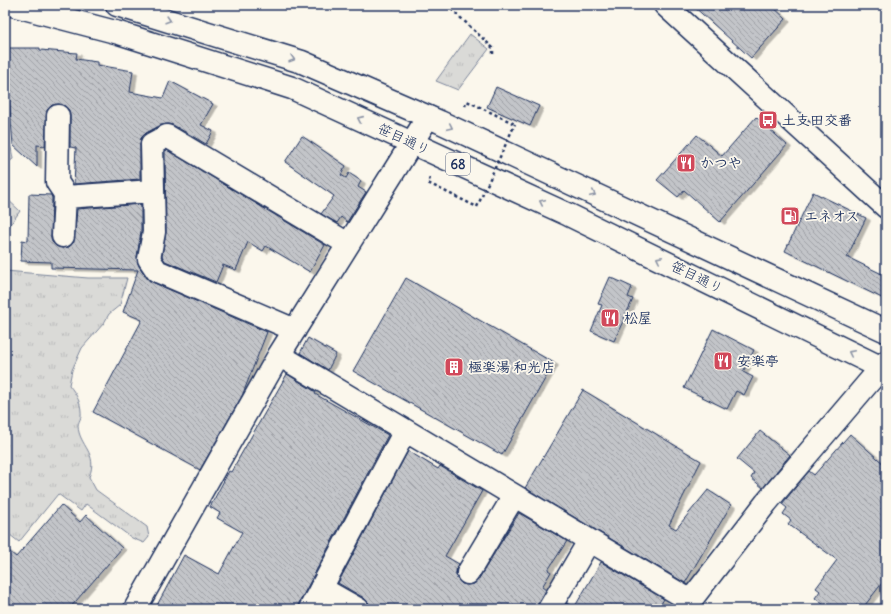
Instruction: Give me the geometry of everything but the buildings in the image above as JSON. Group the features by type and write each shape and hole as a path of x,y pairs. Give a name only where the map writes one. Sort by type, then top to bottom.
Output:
{"street":[{"name":"笹目通り","path":"12,5 119,33 292,88 569,215 884,367"},
{"name":"笹目通り","path":"117,5 302,62 428,117 886,331"},
{"path":"666,5 886,207"},
{"path":"58,116 57,182 65,197 63,236"},
{"path":"135,609 279,355 428,117"},
{"path":"295,330 157,271 149,259 154,232 152,144 167,136 348,244"},
{"path":"65,197 153,191"},
{"path":"279,355 589,541 687,605 766,503 884,367"},
{"path":"310,609 404,431"},
{"path":"468,573 514,496"},
{"path":"549,609 589,541"},
{"path":"321,588 358,609"}],"path":[{"path":"447,5 493,48 493,57"},
{"path":"430,178 428,183 477,207 515,124 468,101 465,106"}],"green space":[{"path":"470,34 489,49 458,90 436,81"},
{"path":"5,115 13,159 6,164 5,168"},
{"path":"5,197 20,211 5,232"},
{"path":"5,271 88,278 127,278 120,305 109,314 104,323 82,348 72,370 69,385 77,396 81,408 81,417 78,426 79,433 88,450 92,462 89,477 96,490 147,527 149,537 144,543 132,538 86,504 81,511 58,494 19,542 5,531"}],"place":[{"name":"土支田交番","path":"768,120"},
{"name":"かつや","path":"686,163"},
{"name":"エネオス","path":"790,216"},
{"name":"松屋","path":"610,318"},
{"name":"安楽亭","path":"723,361"},
{"name":"極楽湯 和光店","path":"454,367"}]}
